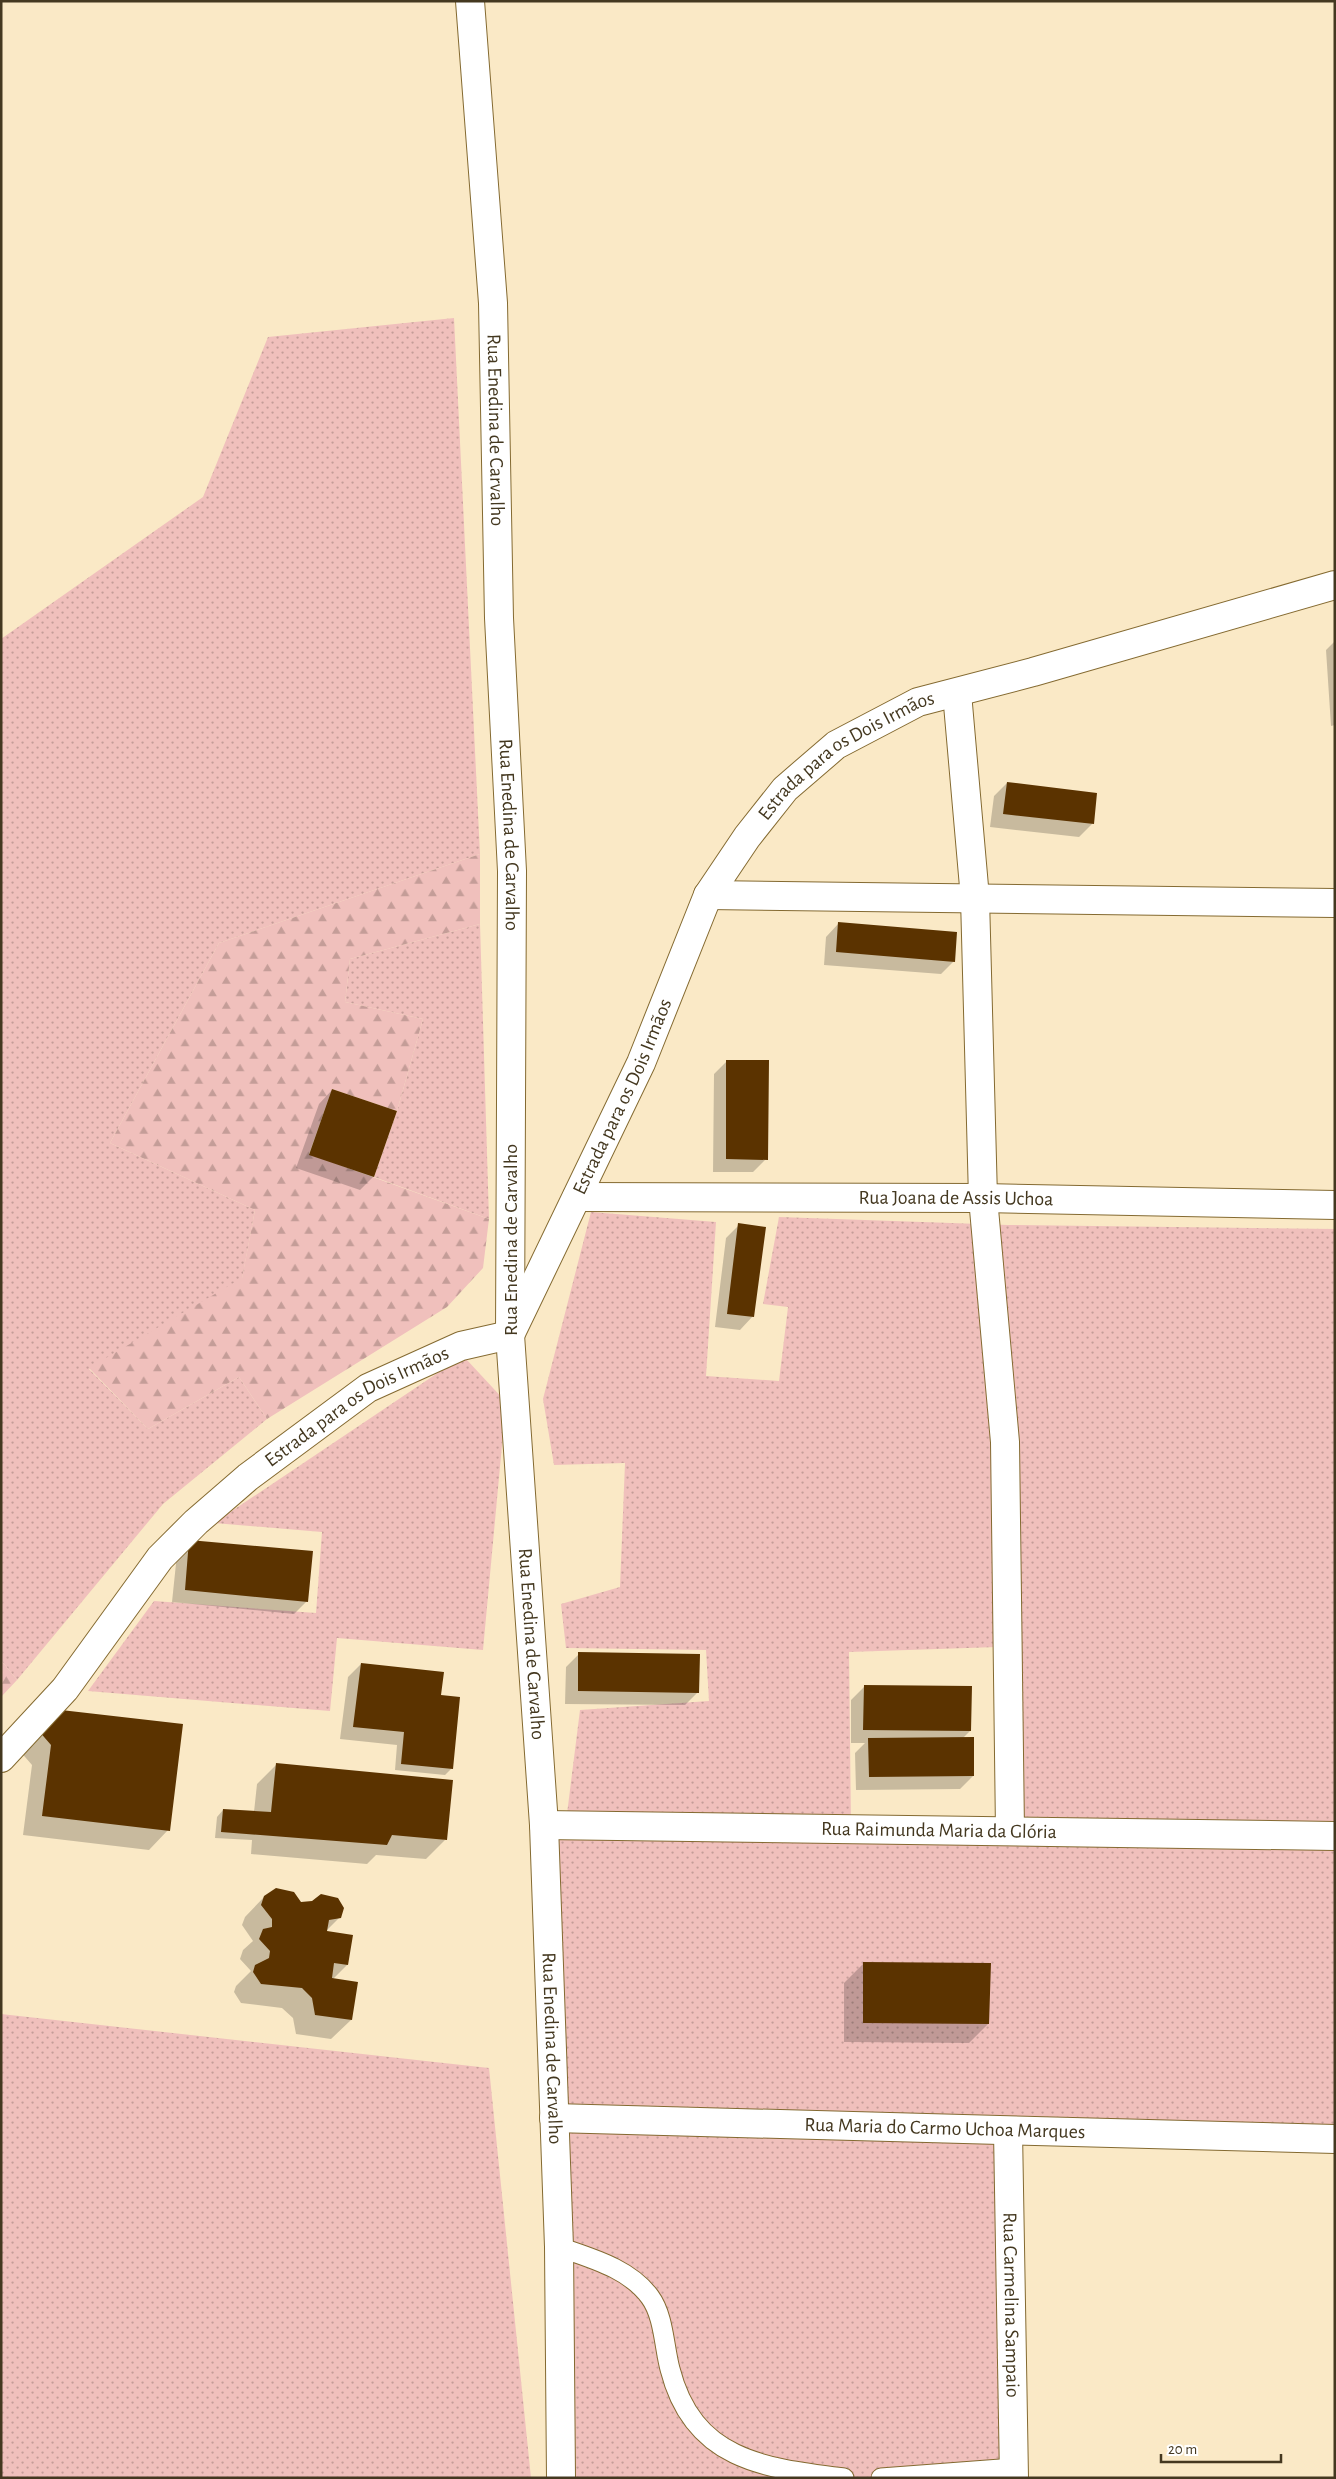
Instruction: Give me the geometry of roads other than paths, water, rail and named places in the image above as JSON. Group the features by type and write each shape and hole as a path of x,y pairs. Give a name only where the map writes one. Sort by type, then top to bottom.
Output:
{"street":[{"name":"Rua Enedina de Carvalho","path":"470,1 493,302 499,618 512,871 510,1335 544,1825 558,2247 561,2478"},
{"name":"Estrada para os Dois Irmãos","path":"1,1758 65,1690 160,1558 196,1522 248,1477 368,1388 461,1346 510,1335 640,1063 708,895 747,837 786,789 836,744 918,702 1335,585"},
{"path":"957,692 976,898 983,1198 1005,1442 1010,1831"},
{"path":"708,895 1335,903"},
{"name":"Rua Joana de Assis Uchoa","path":"577,1197 983,1198 1335,1205"},
{"name":"Rua Raimunda Maria da Glória","path":"544,1825 1335,1836"},
{"name":"Rua Maria do Carmo Uchoa Marques","path":"554,2118 1335,2139"},
{"name":"Rua Carmelina Sampaio","path":"1008,2131 1014,2473"}],"lane":[{"path":"558,2247 617,2269 633,2280 652,2298 657,2311 673,2383 682,2404 702,2432 730,2452 761,2465 785,2471 844,2478"},
{"path":"881,2478 1014,2473"}]}
